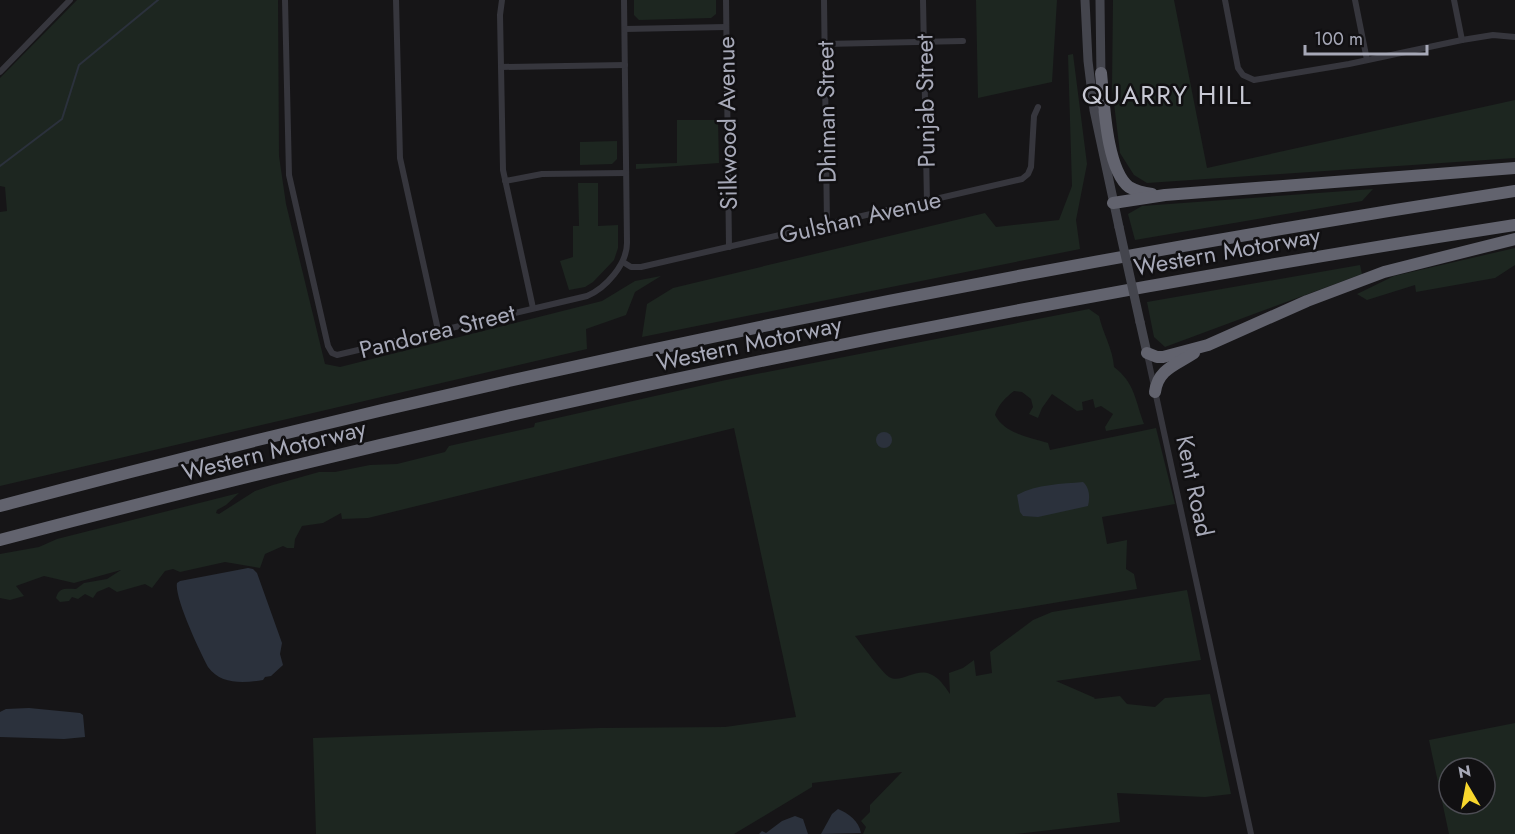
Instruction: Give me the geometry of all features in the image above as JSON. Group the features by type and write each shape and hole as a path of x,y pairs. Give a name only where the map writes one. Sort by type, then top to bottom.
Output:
{"highway":[{"path":"1101,73 1110,149 1120,174 1129,186 1136,190 1165,195"},
{"path":"1113,202 1165,195 1515,168"},
{"name":"Western Motorway","path":"0,506 424,402 750,330 1138,255 1515,191"},
{"name":"Western Motorway","path":"0,540 332,457 782,357 1079,298 1515,225"},
{"path":"1155,392 1158,378 1162,374 1208,345 1307,301 1384,272 1425,260 1515,240"},
{"path":"1147,353 1163,357 1208,345"}],"main road":[{"name":"Kent Road","path":"1085,0 1090,86 1147,353"},
{"name":"Kent Road","path":"1100,0 1102,146"}],"street":[{"path":"0,72 70,0"},
{"name":"Pandorea Street","path":"285,0 289,175 329,350 332,354 338,355 591,294 599,289 623,262"},
{"path":"396,0 400,158 438,330"},
{"path":"502,0 500,13 502,162 532,308"},
{"path":"623,262 627,246 624,0"},
{"name":"Silkwood Avenue","path":"726,0 729,247"},
{"name":"Dhiman Street","path":"824,0 827,224"},
{"name":"Punjab Street","path":"923,0 927,201"},
{"path":"1225,0 1238,68 1250,79 1261,80 1461,40 1493,35 1515,37"},
{"path":"1355,0 1367,60"},
{"path":"1454,0 1461,40"},
{"path":"625,29 726,27"},
{"path":"825,44 963,41"},
{"path":"501,67 625,65"},
{"name":"Gulshan Avenue","path":"623,262 631,267 641,267 1019,180 1026,176 1031,168 1034,117 1038,106"},
{"path":"505,181 542,174 626,173"},
{"name":"Kent Road","path":"1147,353 1251,834"}],"shaded area":[{"path":"77,0 278,0 279,156 286,204 325,364 340,367 602,301 635,281 661,276 635,292 626,315 586,329 587,349 0,486 0,212 7,211 5,187 0,186 0,78"},
{"path":"634,0 716,0 716,14 711,18 639,20 634,15"},
{"path":"976,0 1057,0 1052,82 978,98"},
{"path":"1113,0 1174,0 1207,168 1515,100 1515,158 1147,183 1134,175 1120,153 1112,87"},
{"path":"1073,54 1087,164 1076,220 1080,249 642,337 647,304 673,288 985,213 996,227 1059,220 1072,186 1068,55"},
{"path":"677,120 718,120 719,163 636,169 636,164 677,163"},
{"path":"617,141 617,159 612,164 580,165 580,142"},
{"path":"578,183 598,183 598,226 618,225 618,248 614,260 593,282 585,287 569,290 560,261 573,257 573,226 579,226"},
{"path":"1373,189 1362,201 1135,240 1128,214 1142,206"},
{"path":"1515,248 1515,265 1495,278 1416,292 1415,285 1367,300 1357,294 1394,276"},
{"path":"1360,265 1362,274 1165,347 1154,337 1147,302"},
{"path":"1089,309 1099,316 1114,367 1130,386 1144,424 1106,431 1105,427 1113,414 1101,406 1095,408 1093,399 1082,402 1083,410 1077,411 1052,394 1038,418 1029,414 1033,407 1031,399 1022,392 1014,391 998,408 995,415 1011,431 1048,443 1050,450 1156,428 1175,504 1102,517 1107,544 1127,540 1126,569 1134,574 1137,589 855,636 889,677 898,679 919,673 930,674 939,680 950,694 949,673 963,668 974,660 976,676 992,673 990,652 1033,620 1052,612 1187,590 1201,660 1056,681 1094,699 1120,696 1127,704 1155,707 1165,698 1210,694 1231,794 1205,797 1117,793 1120,822 1015,834 863,834 866,827 861,821 870,812 870,805 902,772 812,783 812,787 734,834 316,834 313,738 600,728 725,727 796,717 734,428 368,518 342,519 341,513 323,523 302,526 295,539 294,548 283,546 265,554 260,568 225,562 180,572 173,569 165,571 152,588 145,584 117,592 109,587 97,592 93,598 85,594 78,599 72,597 69,601 60,602 56,598 61,590 76,589 84,583 107,579 121,570 74,583 44,576 16,586 24,596 10,600 0,598 0,554 39,547 57,539 239,493 217,510 216,513 219,514 255,491 319,472 397,464 445,452 449,446 534,427 535,423 726,380"},
{"path":"881,432 887,432 892,440 890,446 881,448 876,443 876,437"},
{"path":"1083,482 1089,493 1088,506 1038,517 1023,516 1020,512 1017,495 1025,491 1058,484"},
{"path":"248,568 257,573 282,643 280,654 283,665 263,680 248,682 226,680 213,673 208,667 183,612 177,583"},
{"path":"29,708 80,713 83,715 85,737 64,739 0,737 0,712 6,709"},
{"path":"1515,723 1515,834 1449,834 1445,816 1497,816 1497,756 1437,756 1437,778 1429,740"},
{"path":"838,809 852,818 861,833 821,834 832,814"},
{"path":"795,816 803,819 808,834 759,834 762,831 766,833 782,821"}],"waterway":[{"path":"0,166 62,119 79,65 158,0"}],"district":[{"name":"QUARRY HILL","path":"1167,95"}]}
